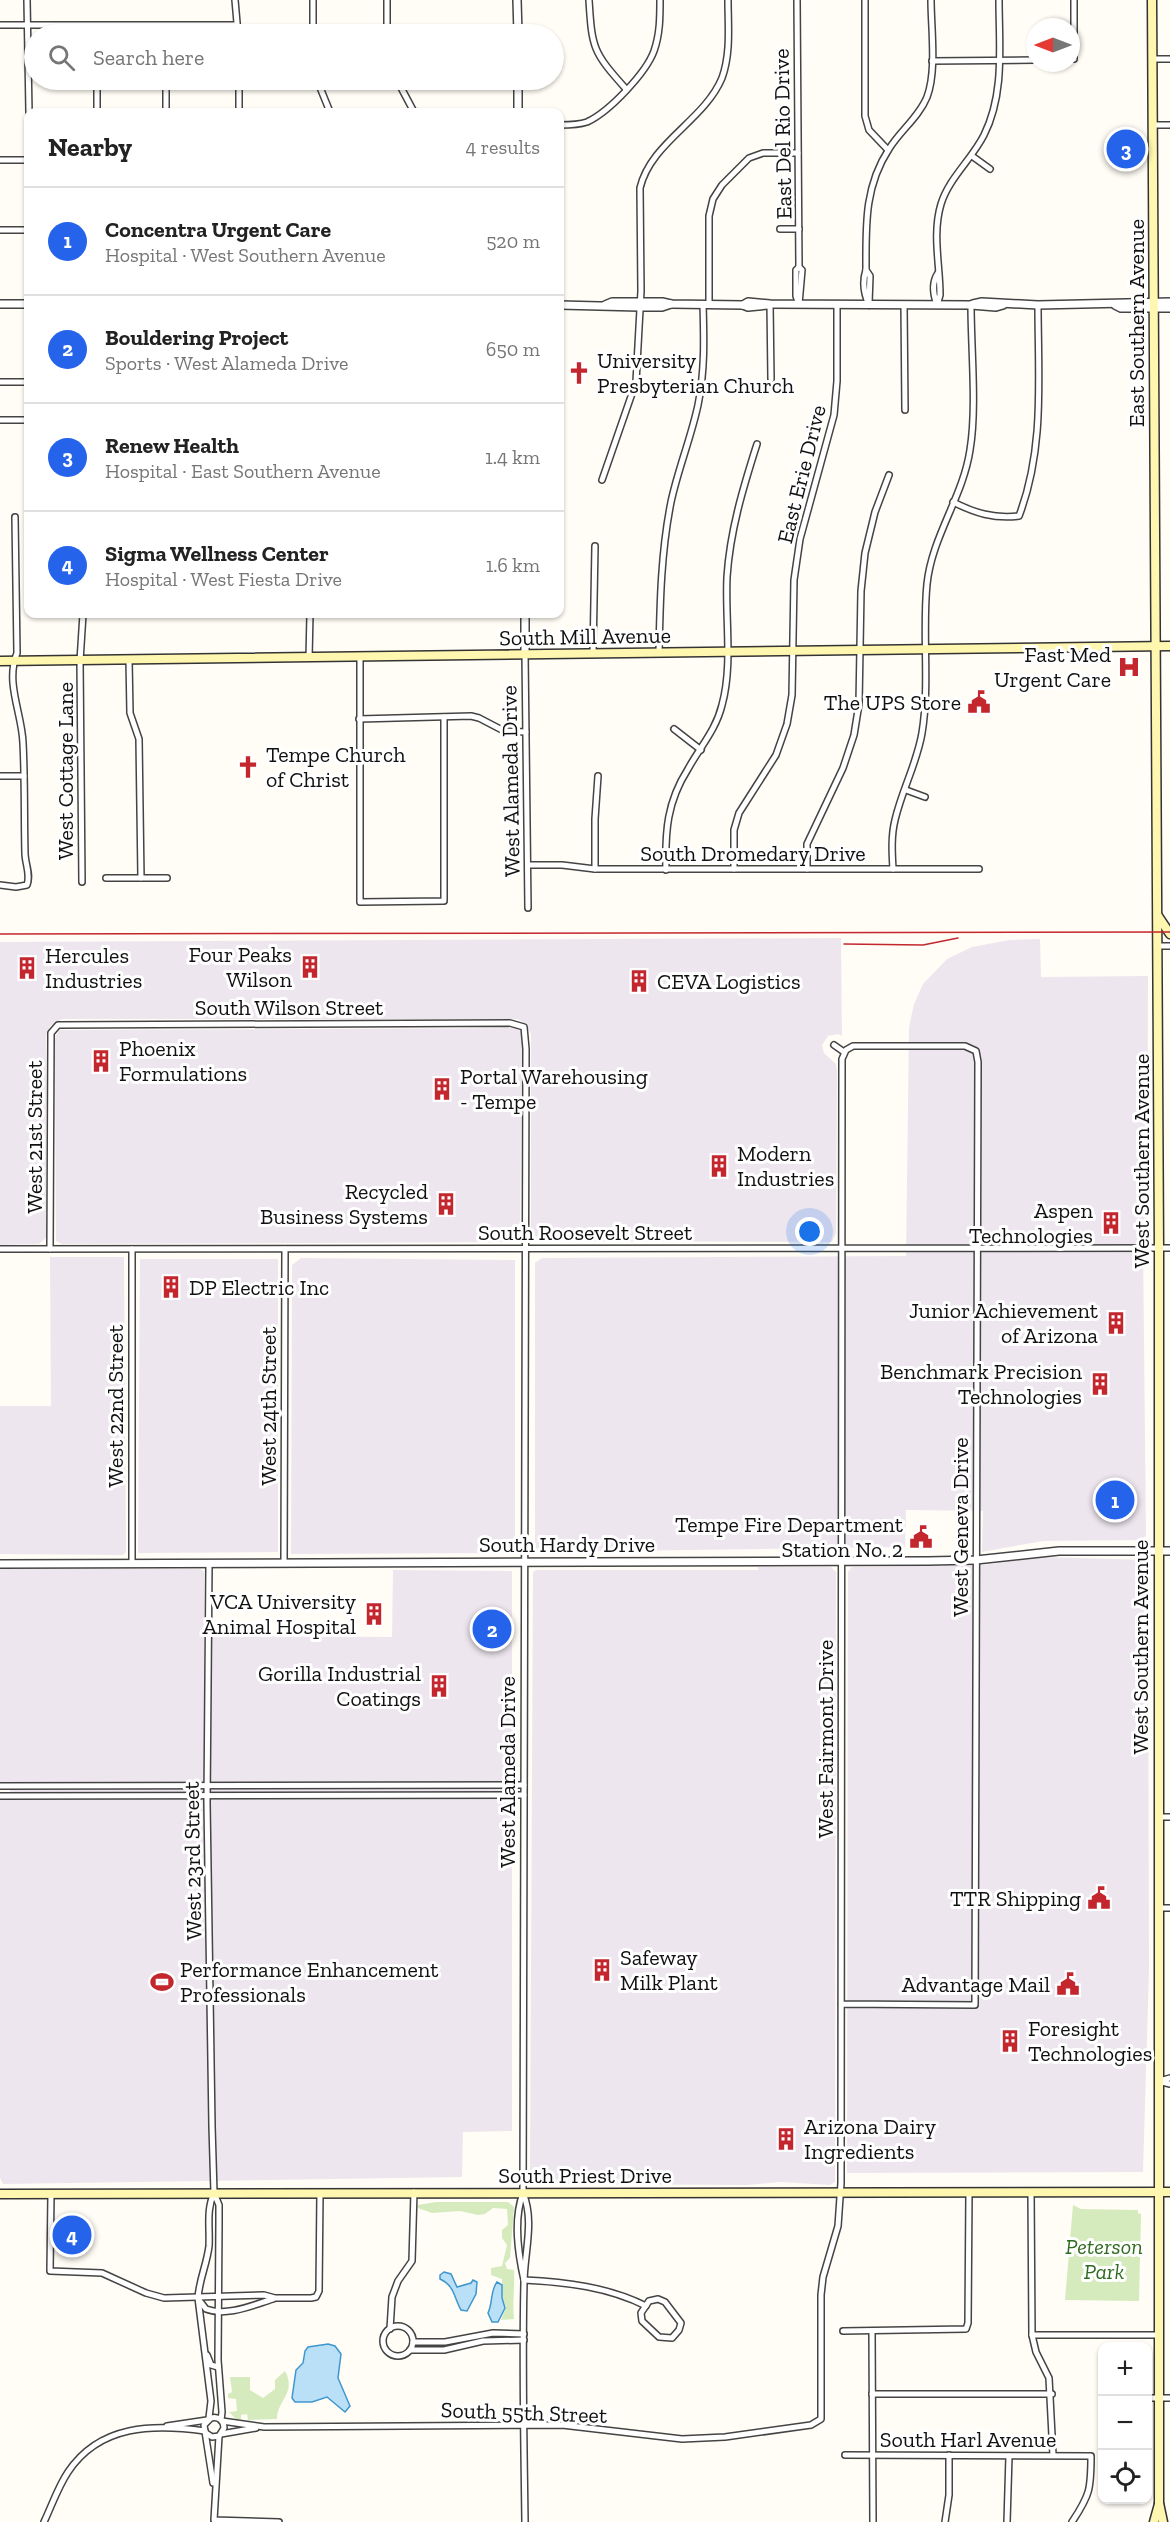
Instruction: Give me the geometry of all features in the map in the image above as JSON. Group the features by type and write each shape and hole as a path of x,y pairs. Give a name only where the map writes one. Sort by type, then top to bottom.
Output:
{"main road":[{"name":"East Southern Avenue","path":"1152,0 1157,646"},
{"name":"West Southern Avenue","path":"1157,646 1158,2192 1159,2503 1163,2522"},
{"name":"South Mill Avenue","path":"0,661 1170,646"},
{"path":"1158,916 1170,934"},
{"name":"South Priest Drive","path":"0,2194 1170,2192"},
{"name":"West Southern Avenue","path":"1154,2522 1159,2503"}],"street":[{"path":"27,0 27,24"},
{"path":"235,0 237,24"},
{"path":"313,0 313,24"},
{"path":"387,0 387,24"},
{"path":"518,0 518,24"},
{"path":"590,0 592,40 602,62 626,89"},
{"path":"564,125 579,124 595,118 645,68 658,38 660,0"},
{"path":"602,480 636,382 640,305 640,188 644,172 706,102 721,80 727,61 728,0"},
{"name":"East Del Rio Drive","path":"797,0 799,267 796,270 796,296 799,304"},
{"path":"865,0 865,116 868,130 888,150"},
{"path":"868,304 870,276 866,270 867,207 873,180 888,150 920,111 927,96 932,61 931,0"},
{"path":"937,305 934,295 934,279 938,273 937,228 941,203 951,182 972,156 993,112 998,89 999,0"},
{"path":"1074,0 1074,18"},
{"path":"0,25 24,25"},
{"path":"1152,59 1170,59"},
{"path":"932,61 1026,60"},
{"path":"721,80 730,83"},
{"path":"28,90 28,108"},
{"path":"97,90 97,108"},
{"path":"166,90 166,108"},
{"path":"239,90 239,108"},
{"path":"321,90 328,108"},
{"path":"402,90 412,108"},
{"path":"518,90 518,108"},
{"path":"1153,125 1170,125"},
{"path":"659,653 660,587 664,543 675,482 695,416 703,380 709,216 712,199 722,185 749,158 764,153 798,153"},
{"path":"972,156 990,169"},
{"path":"0,160 24,160"},
{"path":"780,229 799,229"},
{"path":"0,230 24,230"},
{"path":"564,305 662,307 671,304 706,304 759,307 770,304 971,305 996,302 1003,305 1115,305 1121,308 1170,302"},
{"path":"0,304 24,304"},
{"path":"770,304 771,379"},
{"name":"East Erie Drive","path":"734,869 734,830 739,813 776,754 787,724 792,695 794,580 800,539 834,415 837,381 837,304"},
{"path":"904,305 905,410"},
{"path":"893,869 892,836 895,818 906,790 922,733 927,582 941,529 963,479 970,450 971,305"},
{"path":"953,502 981,514 1002,518 1019,516 1028,494 1038,442 1038,305"},
{"path":"1154,305 1170,308"},
{"path":"0,382 24,382"},
{"path":"0,420 24,420"},
{"path":"666,870 666,824 672,804 687,769 713,731 722,705 726,652 727,577 731,538 740,495 757,444"},
{"path":"807,868 807,843 843,768 854,735 859,704 861,591 865,553 875,512 889,475"},
{"path":"0,885 16,887 27,885 29,880 25,858 23,740 15,703 14,661 17,653 15,518"},
{"path":"593,654 595,546"},
{"name":"West Cottage Lane","path":"82,882 80,661 83,618"},
{"path":"309,658 310,618"},
{"path":"525,618 525,654"},
{"name":"West Alameda Drive","path":"525,654 528,908"},
{"path":"360,657 360,902 444,901 444,717"},
{"path":"129,660 130,712 139,739 141,878"},
{"path":"359,719 471,716 504,731 526,732"},
{"path":"674,729 700,750"},
{"path":"0,777 24,776"},
{"path":"595,869 598,776"},
{"path":"906,790 925,797"},
{"name":"South Dromedary Drive","path":"528,865 666,870 979,868"},
{"path":"106,878 167,878"},
{"path":"1158,946 1170,946"},
{"name":"South Wilson Street","path":"55,1027 62,1024 515,1023 524,1027"},
{"name":"West 21st Street","path":"50,1249 51,1033 55,1027"},
{"name":"West Alameda Drive","path":"524,1027 526,1035 522,2193 518,2204 518,2238 524,2280"},
{"path":"834,1045 845,1051"},
{"name":"West Geneva Drive","path":"841,2004 975,2005 978,1062 975,1051 967,1046 855,1046 845,1051"},
{"name":"West Fairmont Drive","path":"818,2422 822,2409 822,2286 838,2226 840,2194 842,1247 845,1051"},
{"name":"South Roosevelt Street","path":"0,1249 1170,1248"},
{"name":"West 22nd Street","path":"132,1249 132,1563"},
{"name":"West 24th Street","path":"284,1563 285,1249"},
{"name":"South Hardy Drive","path":"0,1564 976,1560 1059,1551 1170,1551"},
{"name":"West 23rd Street","path":"208,1564 207,1795 214,2193"},
{"path":"0,1786 524,1785"},
{"path":"0,1796 524,1795"},
{"path":"1158,1817 1170,1817"},
{"path":"1158,1908 1170,1908"},
{"path":"1158,2081 1170,2078"},
{"path":"1158,2081 1170,2084"},
{"path":"214,2193 219,2205 218,2367 221,2420 224,2428 220,2435 214,2491 214,2520 279,2522"},
{"path":"214,2193 208,2205 209,2246 198,2298 211,2404 208,2419 204,2425 214,2491"},
{"path":"51,2194 50,2271 97,2272 115,2277 155,2296 198,2298 264,2295 275,2298 311,2298 319,2294 320,2193"},
{"path":"414,2193 412,2261 398,2281 392,2297 390,2329 384,2338 387,2351 398,2356 410,2350 444,2350 483,2341 524,2337"},
{"name":"West Alameda Drive","path":"522,2193 527,2204 527,2253 524,2280 525,2522"},
{"path":"843,2331 966,2329 968,2323 969,2193"},
{"path":"1031,2193 1032,2335 1036,2352 1049,2378 1052,2394 1053,2455"},
{"path":"524,2280 602,2289 623,2295 646,2306"},
{"path":"198,2298 206,2309 218,2312 241,2309 275,2298"},
{"path":"657,2299 665,2302 678,2316 681,2323 680,2329 672,2338 659,2337 642,2321 641,2313 646,2306 649,2301 657,2299"},
{"path":"390,2329 398,2326 405,2328 411,2334 413,2342 410,2350"},
{"path":"872,2331 873,2522"},
{"path":"413,2342 446,2342 493,2333 524,2337"},
{"path":"1032,2335 1159,2335"},
{"path":"203,2346 210,2364 218,2367"},
{"path":"872,2394 1052,2394"},
{"path":"1152,2398 1170,2398"},
{"path":"163,2427 215,2417 221,2420"},
{"name":"South 55th Street","path":"221,2420 264,2427 581,2426 659,2437 694,2439 746,2435 818,2422"},
{"path":"44,2522 66,2476 76,2461 89,2449 121,2431 142,2427 163,2427 206,2432 212,2437 220,2435"},
{"name":"South 55th Street","path":"220,2435 264,2427"},
{"name":"South Harl Avenue","path":"845,2455 1091,2456 1091,2484 1088,2498 1072,2522"},
{"path":"945,2522 950,2495 949,2455"},
{"path":"1007,2522 1009,2456"}],"shaded area":[{"path":"841,938 842,1036 838,1034 828,1036 822,1045 824,1053 836,1064 837,1071 836,1233 832,1242 534,1241 531,1235 531,1034 525,1023 517,1019 62,1019 50,1026 46,1036 46,1238 39,1244 0,1245 0,942"},
{"path":"1040,939 1041,977 1148,976 1147,1240 1143,1241 1146,1535 1143,1540 1043,1541 982,1552 983,1511 906,1510 905,1547 539,1552 535,1550 535,1263 542,1258 906,1256 909,1027 914,1004 923,984 947,959 972,947 1009,940"},
{"path":"512,1028 522,1033 520,1232 516,1242 62,1244 56,1241 55,1038 59,1030"},
{"path":"50,1257 124,1257 126,1552 123,1555 0,1554 0,1406 51,1406"},
{"path":"301,1258 515,1260 515,1546 505,1553 291,1554 292,1265"},
{"path":"140,1259 278,1259 278,1552 138,1553"},
{"path":"1042,1557 1148,1560 1149,1970 1143,2172 847,2173 848,1572 852,1567 983,1565"},
{"path":"758,1567 831,1567 836,1572 835,2182 830,2185 780,2182 748,2185 534,2184 530,2174 533,1572 536,1570 758,1570"},
{"path":"0,1569 201,1569 204,1572 204,1684 212,1683 212,1636 392,1637 393,1570 512,1571 512,2131 463,2132 462,2177 3,2184 0,2178 0,1798 10,1797 10,1783 0,1783"}],"green space":[{"path":"436,2202 508,2202 514,2207 510,2258 505,2263 507,2269 514,2270 514,2319 501,2320 506,2307 503,2299 502,2279 491,2275 491,2268 502,2266 507,2245 502,2238 502,2230 508,2225 507,2209 493,2208 485,2214 478,2215 460,2211 432,2213 418,2208 418,2205"},
{"name":"Peterson Park","path":"1073,2205 1081,2209 1138,2210 1141,2214 1139,2301 1065,2300"},
{"path":"285,2371 289,2385 288,2391 277,2419 248,2420 247,2414 241,2415 241,2419 236,2419 229,2412 237,2411 236,2399 228,2398 228,2394 232,2392 230,2377 250,2377 250,2390 263,2398 275,2389 275,2380"}],"water":[{"path":"444,2272 451,2274 457,2287 471,2283 473,2280 477,2282 476,2294 467,2311 461,2310 449,2285 440,2279 440,2275"},
{"path":"497,2282 502,2285 505,2308 498,2322 492,2322 488,2313 493,2289"},
{"path":"328,2344 335,2346 341,2354 338,2378 350,2406 345,2412 327,2397 312,2402 295,2402 292,2398 296,2370 303,2363 305,2351 308,2347"}],"railway":[{"path":"0,934 1170,932"},
{"path":"844,944 923,945 958,938"}],"place":[{"name":"Renew Health","path":"1126,149"},
{"name":"University Presbyterian Church","path":"579,373"},
{"name":"Fast Med Urgent Care","path":"1129,667"},
{"name":"The UPS Store","path":"979,702"},
{"name":"Tempe Church of Christ","path":"248,767"},
{"name":"Four Peaks Wilson","path":"310,967"},
{"name":"Hercules Industries","path":"27,968"},
{"name":"CEVA Logistics","path":"639,981"},
{"name":"Phoenix Formulations","path":"101,1061"},
{"name":"Portal Warehousing - Tempe","path":"442,1089"},
{"name":"Modern Industries","path":"719,1166"},
{"name":"Recycled Business Systems","path":"446,1204"},
{"name":"Aspen Technologies","path":"1111,1223"},
{"name":"DP Electric Inc","path":"171,1287"},
{"name":"Junior Achievement of Arizona","path":"1116,1323"},
{"name":"Benchmark Precision Technologies","path":"1100,1384"},
{"name":"Concentra Urgent Care","path":"1115,1500"},
{"name":"Tempe Fire Department Station No. 2","path":"921,1537"},
{"name":"VCA University Animal Hospital","path":"374,1614"},
{"name":"Bouldering Project","path":"492,1629"},
{"name":"Gorilla Industrial Coatings","path":"439,1686"},
{"name":"TTR Shipping","path":"1099,1898"},
{"name":"Safeway Milk Plant","path":"602,1970"},
{"name":"Performance Enhancement Professionals","path":"162,1982"},
{"name":"Advantage Mail","path":"1068,1984"},
{"name":"Foresight Technologies","path":"1010,2041"},
{"name":"Arizona Dairy Ingredients","path":"786,2139"},
{"name":"Sigma Wellness Center","path":"72,2235"}]}
